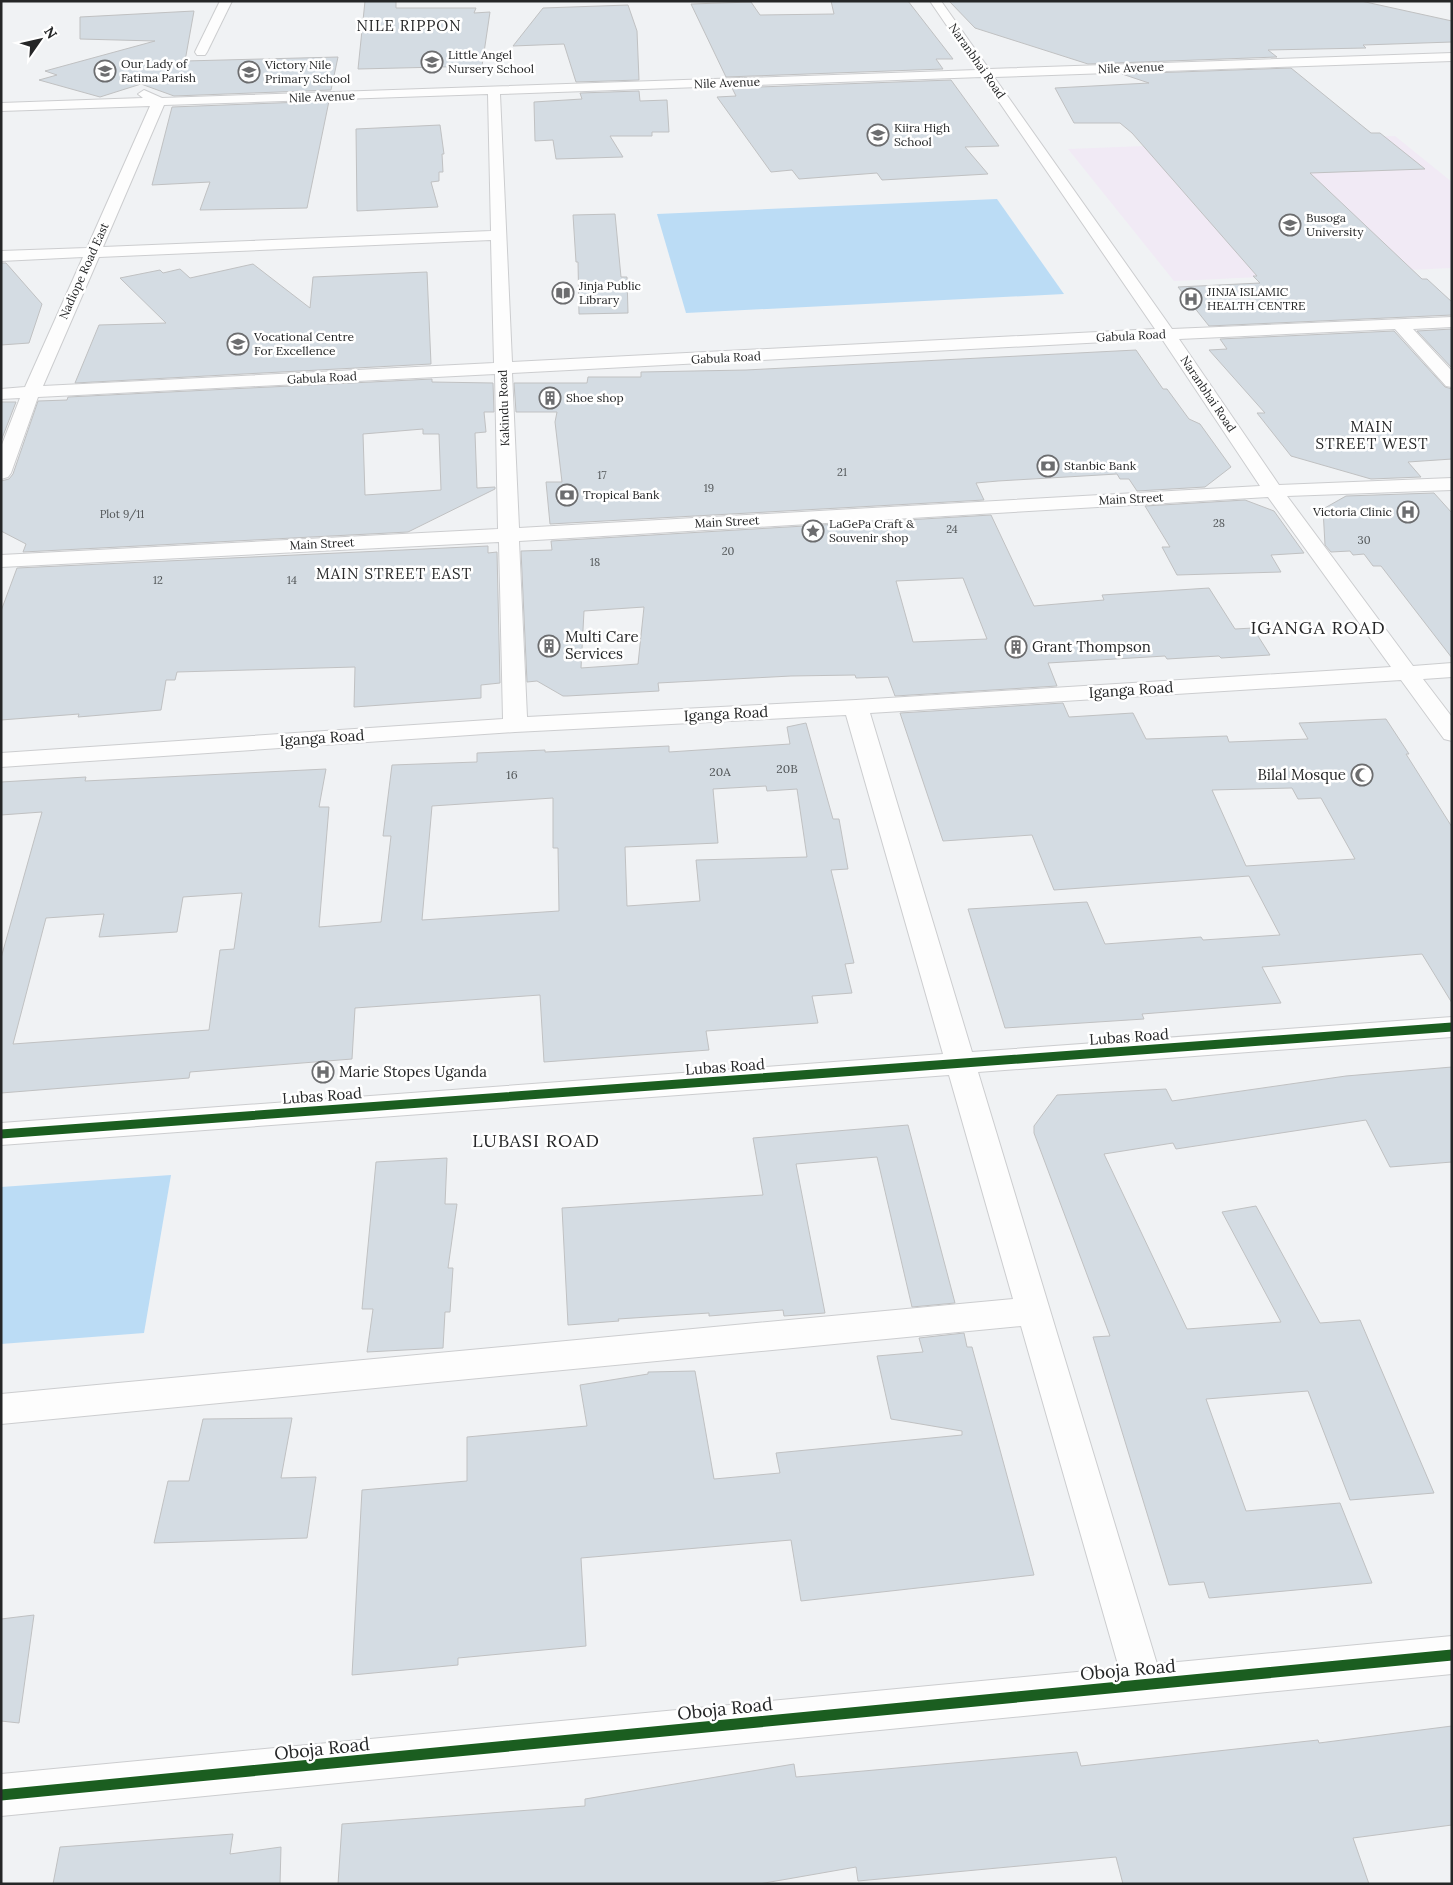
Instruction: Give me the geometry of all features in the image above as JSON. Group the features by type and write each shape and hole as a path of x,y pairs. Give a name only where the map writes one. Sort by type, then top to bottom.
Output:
{"street":[{"path":"201,52 226,1"},
{"name":"Naranbhai Road","path":"935,1 1167,334 1270,486 1452,734"},
{"name":"Nile Avenue","path":"1,107 494,92 985,73 1452,58"},
{"path":"128,92 145,94 159,101"},
{"name":"Kakindu Road","path":"494,92 515,725"},
{"name":"Nadiope Road East","path":"1,473 31,392 159,101"},
{"path":"1,256 499,235"},
{"name":"Gabula Road","path":"1,394 503,370 1167,334 1452,322"},
{"path":"1398,324 1452,382"},
{"name":"Main Street","path":"1,545 508,526 1270,486 1452,471"},
{"name":"Main Street","path":"1270,486 1452,484"},
{"name":"Main Street","path":"1,561 508,526"},
{"name":"Iganga Road","path":"1,760 515,725 856,707 1452,670"},
{"path":"856,707 1143,1683"},
{"name":"Lubas Road","path":"1,1134 1452,1027"},
{"path":"1,1409 1033,1311"},
{"name":"Oboja Road","path":"1,1795 1143,1683 1452,1655"}],"shaded area":[{"name":"Busoga University","path":"1395,136 1452,182 1452,268 1174,281 1068,149"},
{"path":"997,199 1064,294 686,313 657,214"},
{"path":"171,1175 144,1333 1,1344 1,1187"}],"building":[{"path":"365,1 396,1 396,8 476,8 474,13 490,12 482,66 358,69"},
{"path":"831,1 908,1 953,59 936,59 943,69 726,77 691,4 751,2 760,15 834,14"},
{"path":"949,1 1361,1 1452,21 1452,42 1363,45 1366,48 1268,50 1277,57 1088,64 975,28"},
{"path":"628,5 637,31 639,80 576,82 564,44 513,46 543,8"},
{"path":"194,11 185,61 338,57 331,90 174,96 141,84 100,97 39,80 57,75 45,71 155,41 80,39 80,17"},
{"path":"1291,68 1371,133 1380,133 1425,169 1310,173 1422,279 1427,279 1452,302 1452,315 1209,326 1178,287 1260,283 1253,276 1257,276 1132,133 1120,123 1074,123 1055,88 1149,83 1122,74"},
{"path":"951,80 999,146 965,147 988,174 882,180 877,173 799,179 792,170 771,172 717,97 736,96 732,88"},
{"path":"639,91 640,101 667,100 669,132 652,132 652,136 610,136 623,157 556,159 553,140 535,141 534,102 582,99 580,93"},
{"path":"329,101 307,208 200,210 210,182 152,185 172,107"},
{"path":"440,125 444,154 442,154 443,172 439,172 439,181 431,182 438,207 357,211 356,129"},
{"path":"615,214 621,277 627,277 628,313 579,314 578,262 576,262 573,215"},
{"path":"1,263 6,263 42,304 29,343 1,345"},
{"path":"253,264 310,308 313,277 427,272 431,364 75,383 99,325 166,323 120,278 160,270 163,273 180,269 190,278"},
{"path":"1452,329 1452,368 1417,331"},
{"path":"1394,331 1445,387 1452,389 1452,459 1408,462 1421,477 1371,479 1291,456 1257,413 1265,413 1209,350 1227,349 1220,339"},
{"path":"1136,350 1163,389 1167,389 1189,419 1200,424 1231,467 1205,487 1137,491 1129,479 1120,479 1117,474 976,483 984,500 550,524 546,482 562,482 555,422 557,412 516,412 514,383 587,383 588,377 641,377 641,372 746,370"},
{"path":"432,379 432,382 493,383 494,412 484,412 486,432 475,433 477,488 495,487 495,489 408,532 23,552 26,544 1,531 1,481 9,479 13,474 38,401 67,400 68,397","holes":["423,429 423,434 439,434 441,490 365,495 363,434"]},
{"path":"1,402 16,402 1,441"},
{"path":"1434,493 1452,513 1452,658 1381,566 1373,566 1364,554 1353,555 1350,551 1331,552 1325,545 1323,509 1346,496"},
{"path":"1245,500 1274,511 1304,553 1271,555 1281,572 1177,575 1162,547 1170,547 1145,506"},
{"path":"991,515 1034,606 1104,600 1102,595 1209,588 1235,629 1253,628 1270,655 1167,659 1165,656 1048,663 1057,686 895,696 888,677 856,678 855,675 791,676 658,683 659,691 563,696 537,681 527,682 521,551 552,550 551,541","holes":["963,578 987,639 913,642 896,581","644,607 638,664 581,668 584,611"]},
{"path":"488,546 488,553 497,552 500,683 481,685 481,698 354,707 355,667 177,672 175,680 166,680 161,710 78,717 79,714 1,720 1,611 17,568"},
{"path":"1063,703 1069,717 1133,713 1146,739 1227,736 1229,742 1308,739 1299,723 1386,719 1452,827 1452,1003 1422,954 1262,967 1281,1003 1142,1014 1144,1019 1005,1028 968,909 1087,902 1105,944 1201,937 1203,940 1280,935 1249,876 1054,890 1032,835 943,841 900,713","holes":["1292,788 1298,799 1321,798 1355,859 1246,866 1212,790"]},
{"path":"806,723 833,819 839,819 848,869 831,870 854,963 845,964 852,993 812,996 818,1023 706,1031 709,1050 544,1062 540,995 355,1008 352,1059 190,1072 189,1078 1,1093 1,958 42,812 1,815 1,782 86,777 85,781 326,769 319,807 329,807 319,927 381,922 391,836 383,836 392,765 477,762 477,753 669,746 669,752 790,744 787,727","holes":["766,786 767,791 797,789 807,857 696,860 700,901 627,906 625,847 718,843 713,789","553,798 553,848 558,848 559,911 422,920 432,806","242,893 234,949 220,950 209,1030 13,1044 46,918 104,914 99,937 177,932 183,897"]},
{"path":"1452,1067 1452,1162 1390,1167 1366,1120 1176,1149 1173,1143 1104,1154 1187,1329 1281,1322 1222,1212 1256,1206 1320,1323 1360,1320 1434,1493 1350,1500 1308,1391 1206,1399 1246,1511 1340,1503 1372,1583 1209,1598 1204,1582 1169,1585 1093,1337 1110,1336 1034,1133 1034,1126 1057,1095 1166,1089 1172,1101 1346,1076"},
{"path":"908,1125 955,1303 912,1307 877,1157 796,1164 825,1313 784,1316 783,1310 709,1316 709,1313 618,1319 619,1321 568,1325 562,1208 763,1195 753,1138"},
{"path":"447,1158 445,1204 457,1204 448,1268 453,1268 450,1312 445,1312 443,1348 367,1352 373,1309 362,1309 376,1162"},
{"path":"964,1333 967,1347 972,1347 1034,1575 801,1601 791,1540 581,1558 586,1646 458,1658 458,1665 352,1675 362,1490 467,1481 467,1437 587,1426 580,1385 648,1374 648,1372 695,1371 714,1479 780,1473 776,1453 962,1435 962,1431 891,1419 877,1356 923,1352 919,1338"},
{"path":"292,1418 281,1478 316,1477 307,1538 154,1543 168,1481 189,1481 203,1419"},
{"path":"34,1615 19,1723 1,1721 1,1619"},
{"path":"1452,1726 1452,1825 1353,1838 1369,1884 1123,1884 1116,1857 858,1881 856,1867 759,1884 338,1884 342,1824 585,1806 585,1799 794,1764 796,1777 1077,1752 1081,1766 1318,1740 1319,1743"},
{"path":"233,1834 230,1854 281,1847 280,1884 53,1884 60,1847"}],"cycle path":[{"path":"1,1134 1452,1027"},
{"path":"1,1795 1452,1655"}],"place":[{"name":"Little Angel Nursery School","path":"432,62"},
{"name":"Our Lady of Fatima Parish","path":"105,71"},
{"name":"Victory Nile Primary School","path":"249,72"},
{"name":"Kiira High School","path":"878,135"},
{"name":"Busoga University","path":"1290,225"},
{"name":"Jinja Public Library","path":"563,293"},
{"name":"JINJA ISLAMIC HEALTH CENTRE","path":"1191,299"},
{"name":"Vocational Centre For Excellence","path":"238,344"},
{"name":"Shoe shop","path":"550,398"},
{"name":"Stanbic Bank","path":"1048,466"},
{"name":"Tropical Bank","path":"567,495"},
{"name":"Victoria Clinic","path":"1408,512"},
{"name":"LaGePa Craft & Souvenir shop","path":"813,531"},
{"name":"Multi Care Services","path":"549,646"},
{"name":"Grant Thompson","path":"1016,647"},
{"name":"Bilal Mosque","path":"1362,775"},
{"name":"Marie Stopes Uganda","path":"323,1072"}],"district":[{"name":"NILE RIPPON","path":"409,26"},
{"name":"MAIN STREET WEST","path":"1372,436"},
{"name":"MAIN STREET EAST","path":"394,574"},
{"name":"IGANGA ROAD","path":"1318,628"},
{"name":"LUBASI ROAD","path":"536,1141"}]}
